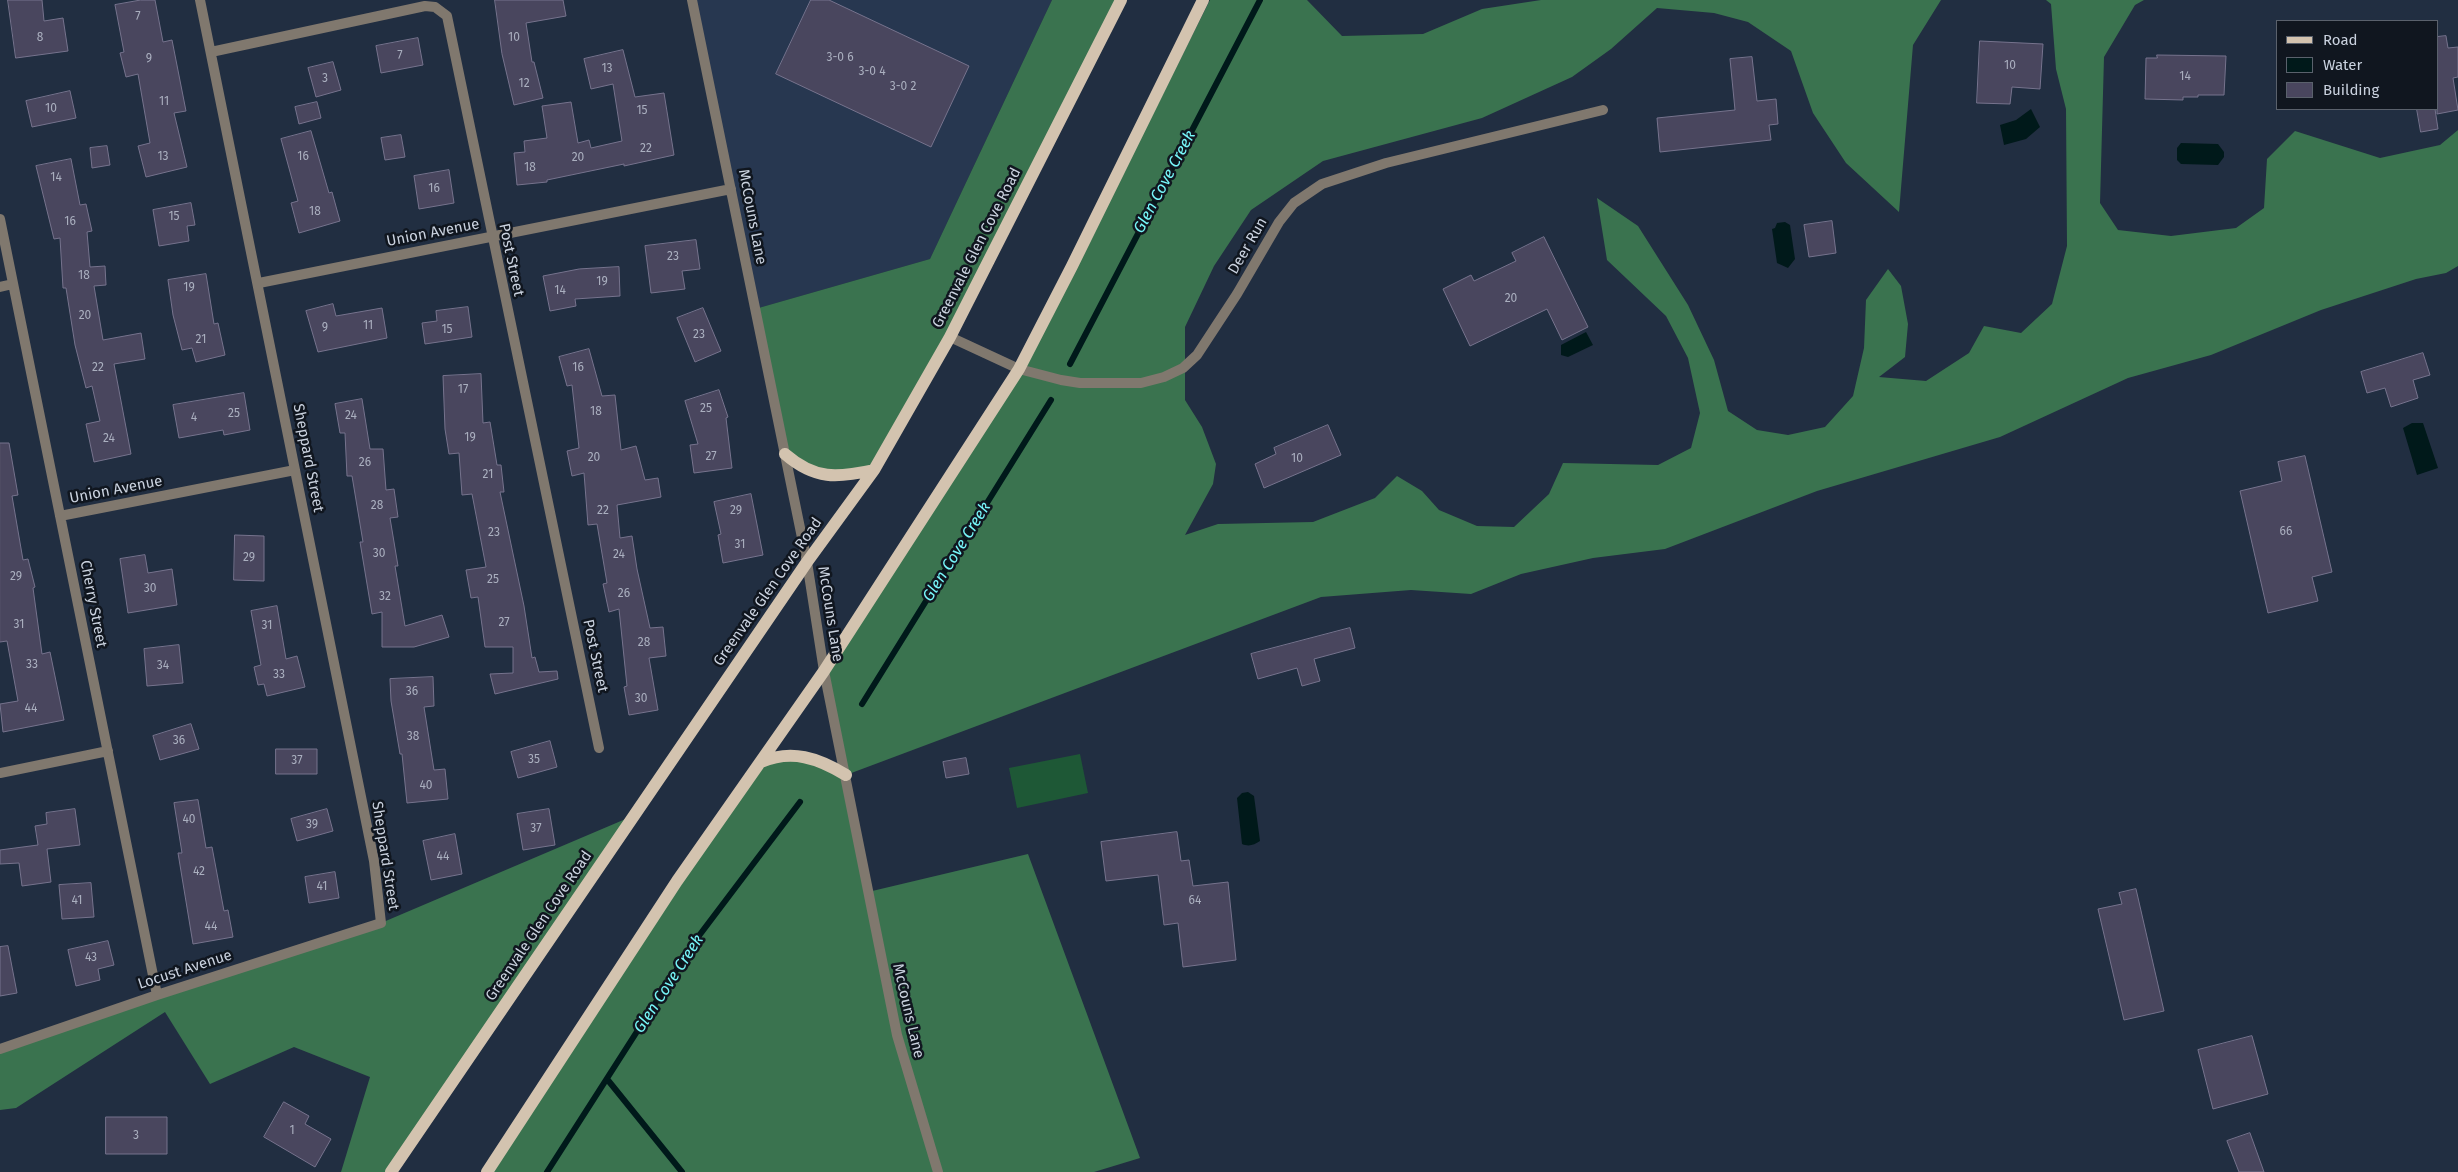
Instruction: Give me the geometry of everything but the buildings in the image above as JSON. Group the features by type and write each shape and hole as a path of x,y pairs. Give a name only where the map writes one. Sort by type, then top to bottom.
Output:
{"main road":[{"name":"Greenvale Glen Cove Road","path":"391,1172 806,562 874,470 950,337 1121,0"},
{"path":"487,1172 677,881 824,671 1019,369 1203,0"},
{"path":"785,454 807,471 821,474 853,474 874,470"},
{"path":"761,762 774,756 803,756 819,760 846,775"}],"street":[{"name":"Sheppard Street","path":"200,0 259,283 374,861 381,923"},
{"name":"McCouns Lane","path":"692,0 785,454 806,562 824,671 896,1035 938,1172"},
{"name":"Post Street","path":"211,52 425,6 436,7 447,16 491,236 599,748"},
{"name":"Deer Run","path":"950,337 1019,369 1080,383 1141,383 1164,377 1183,368 1197,355 1238,294 1279,222 1294,203 1322,184 1386,163 1603,110"},
{"name":"Union Avenue","path":"259,283 731,189"},
{"name":"Cherry Street","path":"0,219 157,995"},
{"path":"0,287 13,284"},
{"name":"Union Avenue","path":"60,516 295,470"},
{"path":"0,773 108,751"},
{"name":"Locust Avenue","path":"0,1049 157,995 381,923"}],"shaded area":[{"path":"692,0 1052,0 930,259 755,309"}],"green space":[{"path":"1052,0 1121,0 874,470 827,473 786,460 755,309 930,259"},
{"path":"1210,0 1307,0 1342,36 1423,34 1482,9 1541,0 1941,0 1913,45 1899,212 1846,163 1813,113 1791,51 1748,22 1714,13 1657,8 1611,49 1572,77 1482,118 1323,161 1251,210 1214,266 1185,327 1185,400 1202,427 1216,464 1213,484 1185,535 1218,524 1313,522 1375,498 1397,476 1422,491 1439,510 1477,526 1514,527 1549,494 1563,463 1658,465 1691,448 1700,413 1688,358 1666,316 1607,260 1597,198 1638,226 1688,305 1714,360 1728,411 1757,430 1788,435 1825,427 1853,396 1864,348 1866,300 1888,269 1901,286 1908,324 1905,357 1879,377 1926,381 1969,353 1984,326 2021,333 2052,304 2067,246 2066,109 2056,69 2051,4 2046,0 2144,0 2135,5 2104,57 2100,203 2118,230 2171,236 2236,228 2264,208 2267,159 2295,131 2380,158 2440,145 2458,130 2458,266 2446,273 2416,279 2321,310 2211,355 2128,378 2000,437 1817,491 1665,549 1593,558 1521,574 1471,594 1411,590 1321,597 846,775 868,892 1028,854 1140,1158 1094,1172 487,1172 761,762 788,755 845,775 824,671 1055,309"},
{"path":"1080,754 1088,793 1017,808 1009,768"},
{"path":"635,815 391,1172 341,1172 370,1077 294,1047 210,1084 165,1012 16,1108 0,1110 0,1049 381,923"}],"water":[{"path":"2031,109 2040,127 2026,139 2004,145 2000,125 2016,120"},
{"path":"2181,143 2218,144 2224,152 2224,157 2218,165 2181,164 2177,160 2177,148"},
{"path":"1785,222 1790,225 1795,259 1788,268 1777,263 1772,229 1775,228 1777,223"},
{"path":"1586,332 1593,345 1568,357 1561,355 1561,345"},
{"path":"2412,423 2423,423 2438,468 2417,475 2403,428"},
{"path":"1248,792 1254,796 1260,841 1245,845 1242,844 1237,798 1242,793"}],"waterway":[{"name":"Glen Cove Creek","path":"1070,364 1260,0"},
{"name":"Glen Cove Creek","path":"862,704 1051,400"},
{"name":"Glen Cove Creek","path":"547,1172 695,941 800,802"},
{"path":"607,1079 682,1172"}]}
